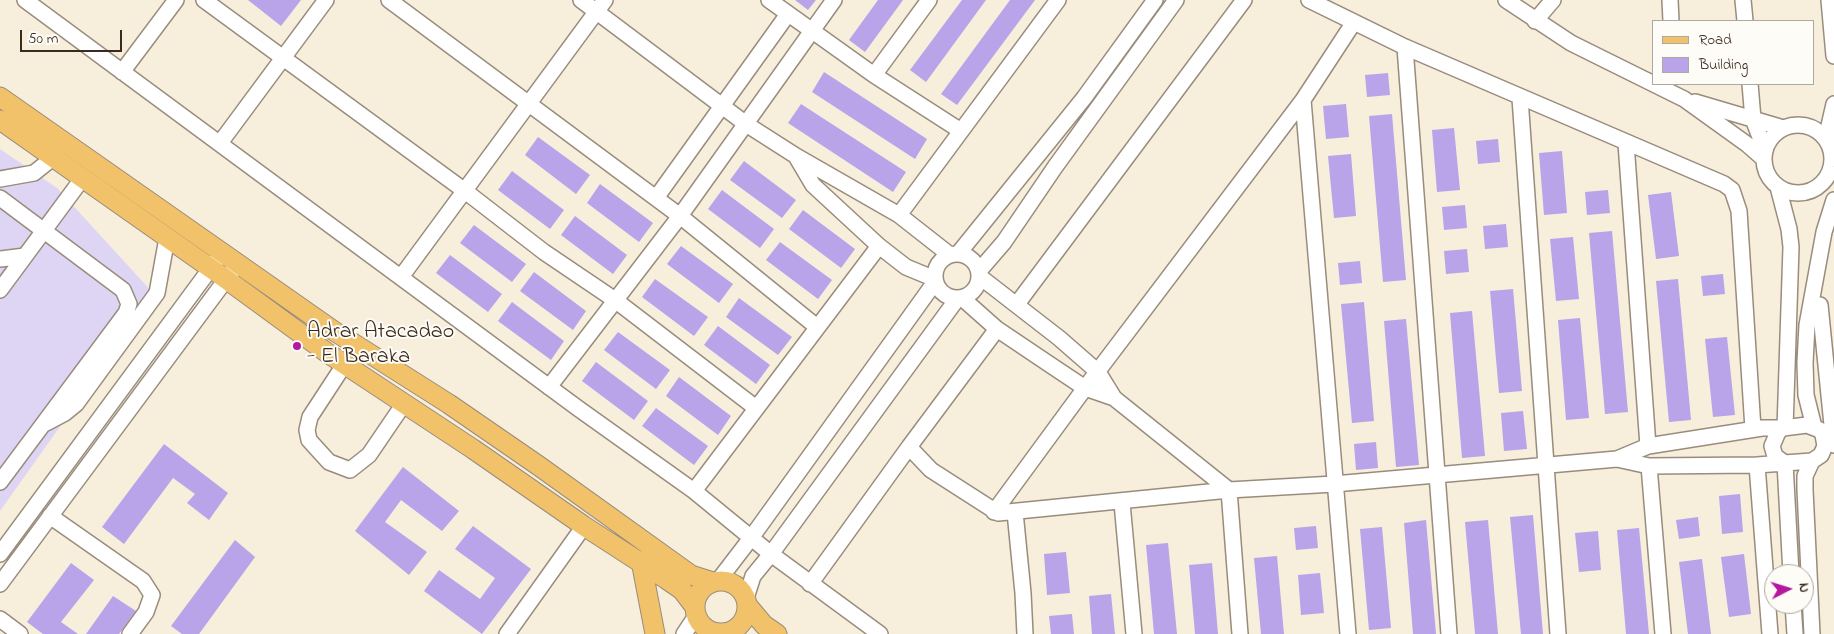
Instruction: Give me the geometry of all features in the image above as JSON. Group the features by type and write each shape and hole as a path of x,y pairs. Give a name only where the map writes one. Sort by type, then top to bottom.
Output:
{"main road":[{"path":"0,97 231,257 334,331 449,404 531,460 691,575 736,584 764,625 777,634"},
{"path":"0,120 211,268 344,365 403,405 473,448 584,526 682,590 707,630 729,633 744,621 747,602"},
{"path":"641,562 655,634"},
{"path":"695,612 700,591 716,581"}],"street":[{"path":"25,0 549,387 694,491 810,584 880,634"},
{"path":"122,72 176,0"},
{"path":"204,0 465,191 544,252 615,300 756,408"},
{"path":"220,144 326,0"},
{"path":"389,0 680,216 817,327"},
{"path":"581,0 601,6 746,124 796,156 899,215 954,254 972,259 979,274 1098,372 1114,398 1229,490 1240,634"},
{"path":"769,0 874,75 961,131"},
{"path":"549,387 680,216 810,31 834,0"},
{"path":"874,75 929,0"},
{"path":"899,215 1058,0"},
{"path":"716,581 751,538 935,280 937,266 942,259 954,254 1084,98 1155,0"},
{"path":"747,602 753,576 960,299 973,292 979,274 1004,242 1060,160 1176,0"},
{"path":"1017,304 1244,0"},
{"path":"1308,0 1405,48 1626,144 1724,184 1732,190 1739,211 1753,429"},
{"path":"1506,0 1535,21 1571,43 1652,81"},
{"path":"1535,21 1553,0"},
{"path":"1670,0 1671,20"},
{"path":"1743,0 1744,20"},
{"path":"1829,0 1834,56"},
{"path":"401,277 601,6"},
{"path":"656,198 788,14"},
{"path":"994,512 1084,388 1303,100 1354,22"},
{"path":"1405,48 1449,634"},
{"path":"1660,85 1677,93 1783,128 1802,125 1820,132 1829,140"},
{"path":"1750,85 1754,119 1764,154 1767,174 1778,187 1791,247 1784,428 1775,436 1772,446 1776,456 1784,462 1791,564"},
{"path":"1677,93 1748,145 1764,154"},
{"path":"1520,98 1558,634"},
{"path":"1303,100 1348,634"},
{"path":"1778,187 1794,194 1811,191 1833,178 1832,151 1829,140 1834,104"},
{"path":"1764,154 1775,134 1783,128"},
{"path":"1626,144 1648,446"},
{"path":"796,156 813,185 879,246 906,267 935,280 943,294 960,299 998,329 1084,388 1114,398"},
{"path":"0,179 34,173 54,157"},
{"path":"0,290 82,179"},
{"path":"0,198 123,290 129,304 126,313 0,482"},
{"path":"1812,634 1804,490 1805,476 1812,461 1821,455 1832,441 1821,305 1824,232 1834,200"},
{"path":"42,424 66,413 76,404 157,293 167,238"},
{"path":"694,491 879,246"},
{"path":"0,259 25,256"},
{"path":"0,554 211,268 231,257"},
{"path":"0,584 226,279 231,257"},
{"path":"1821,305 1805,380 1808,410 1814,427 1832,441"},
{"path":"810,584 909,447 998,329"},
{"path":"344,365 310,417 307,430 309,440 329,462 350,470 369,456 403,405"},
{"path":"909,447 931,470 994,512 1015,512 1229,490 1334,484 1617,459 1648,446 1753,429 1814,427"},
{"path":"1617,459 1649,466 1757,465 1812,461"},
{"path":"1757,465 1770,634"},
{"path":"1649,466 1663,634"},
{"path":"1122,502 1134,634"},
{"path":"1015,512 1022,576 1024,634"},
{"path":"50,516 142,581 148,588 152,595 151,602 130,634"},
{"path":"507,634 584,526"},
{"path":"684,634 695,612"},
{"path":"1794,614 1795,634"},
{"path":"0,619 20,634"}],"shaded area":[{"path":"0,149 57,188 154,294 0,511"}],"building":[{"path":"248,0 301,0 281,26"},
{"path":"795,0 816,0 808,10"},
{"path":"878,0 903,0 865,52 849,40"},
{"path":"962,0 986,0 926,82 910,70"},
{"path":"1010,0 1035,0 957,105 941,94"},
{"path":"824,72 927,139 915,159 812,92"},
{"path":"1388,73 1390,95 1367,97 1365,75"},
{"path":"801,104 906,172 893,192 788,123"},
{"path":"1346,104 1349,137 1326,139 1323,106"},
{"path":"1392,114 1406,280 1383,282 1369,116"},
{"path":"1454,128 1460,190 1437,192 1432,130"},
{"path":"538,137 590,175 576,194 525,155"},
{"path":"1498,139 1500,162 1478,164 1476,141"},
{"path":"1562,151 1567,213 1544,215 1539,153"},
{"path":"1351,154 1356,216 1334,218 1328,156"},
{"path":"744,161 796,200 782,218 730,180"},
{"path":"512,171 564,210 550,229 498,190"},
{"path":"600,184 653,223 639,242 587,203"},
{"path":"722,190 774,229 760,248 708,209"},
{"path":"1608,190 1610,213 1587,215 1585,192"},
{"path":"1671,192 1679,256 1656,259 1648,195"},
{"path":"1465,205 1467,228 1444,230 1442,207"},
{"path":"803,210 855,249 841,268 789,229"},
{"path":"575,216 627,255 613,274 561,235"},
{"path":"1506,224 1508,247 1485,249 1483,226"},
{"path":"474,225 526,264 512,282 460,243"},
{"path":"1612,231 1628,412 1605,414 1589,233"},
{"path":"1573,237 1579,299 1556,301 1550,239"},
{"path":"780,242 832,280 818,299 766,260"},
{"path":"681,246 733,284 719,303 667,264"},
{"path":"1467,249 1469,272 1446,274 1444,251"},
{"path":"450,255 502,294 488,312 436,273"},
{"path":"1360,261 1362,283 1340,285 1338,263"},
{"path":"534,272 586,311 573,330 520,291"},
{"path":"1723,274 1725,294 1703,296 1701,276"},
{"path":"655,279 708,317 694,336 642,297"},
{"path":"1678,279 1691,420 1669,422 1656,281"},
{"path":"1513,289 1522,391 1499,393 1490,291"},
{"path":"739,298 792,337 778,355 726,317"},
{"path":"512,302 564,341 551,360 498,321"},
{"path":"1364,302 1374,421 1352,423 1341,304"},
{"path":"1472,311 1485,456 1462,458 1450,313"},
{"path":"1580,318 1589,418 1566,420 1558,320"},
{"path":"1406,319 1419,465 1396,467 1384,321"},
{"path":"718,326 770,365 756,384 704,345"},
{"path":"618,332 670,370 656,389 604,350"},
{"path":"1727,337 1735,415 1713,417 1705,339"},
{"path":"596,362 648,401 634,420 582,381"},
{"path":"679,377 731,416 718,435 666,396"},
{"path":"656,408 708,446 694,465 642,426"},
{"path":"1523,411 1527,449 1504,451 1501,413"},
{"path":"1376,442 1378,468 1356,470 1354,444"},
{"path":"164,444 228,493 209,520 187,503 195,494 173,478 124,544 102,527"},
{"path":"403,467 459,511 442,531 401,500 385,522 427,552 409,575 355,531"},
{"path":"1740,494 1743,532 1722,534 1719,496"},
{"path":"1533,515 1543,634 1521,634 1510,517"},
{"path":"1698,517 1700,536 1679,539 1676,520"},
{"path":"1426,520 1436,634 1413,634 1404,523"},
{"path":"1488,520 1498,634 1475,634 1465,522"},
{"path":"473,526 531,569 482,634 424,591 439,570 480,599 495,578 455,549"},
{"path":"1316,526 1318,548 1296,550 1294,528"},
{"path":"1382,527 1391,628 1369,630 1360,529"},
{"path":"1639,528 1649,634 1626,634 1617,530"},
{"path":"1598,531 1601,570 1579,572 1575,533"},
{"path":"235,540 255,557 199,634 182,634 171,626"},
{"path":"1168,543 1177,634 1154,634 1146,545"},
{"path":"1066,552 1070,593 1047,595 1044,554"},
{"path":"1744,554 1751,614 1729,617 1721,557"},
{"path":"1277,556 1284,634 1261,634 1254,558"},
{"path":"1702,559 1711,634 1688,634 1679,562"},
{"path":"71,563 94,580 61,622 78,634 43,634 27,622"},
{"path":"1212,563 1218,634 1195,634 1189,565"},
{"path":"1320,573 1324,613 1301,615 1298,575"},
{"path":"1111,594 1115,634 1092,634 1089,596"},
{"path":"113,596 136,611 119,634 86,634"},
{"path":"1072,614 1074,634 1051,634 1049,616"}],"place":[{"name":"Adrar Atacadao - El Baraka","path":"297,346"}]}
